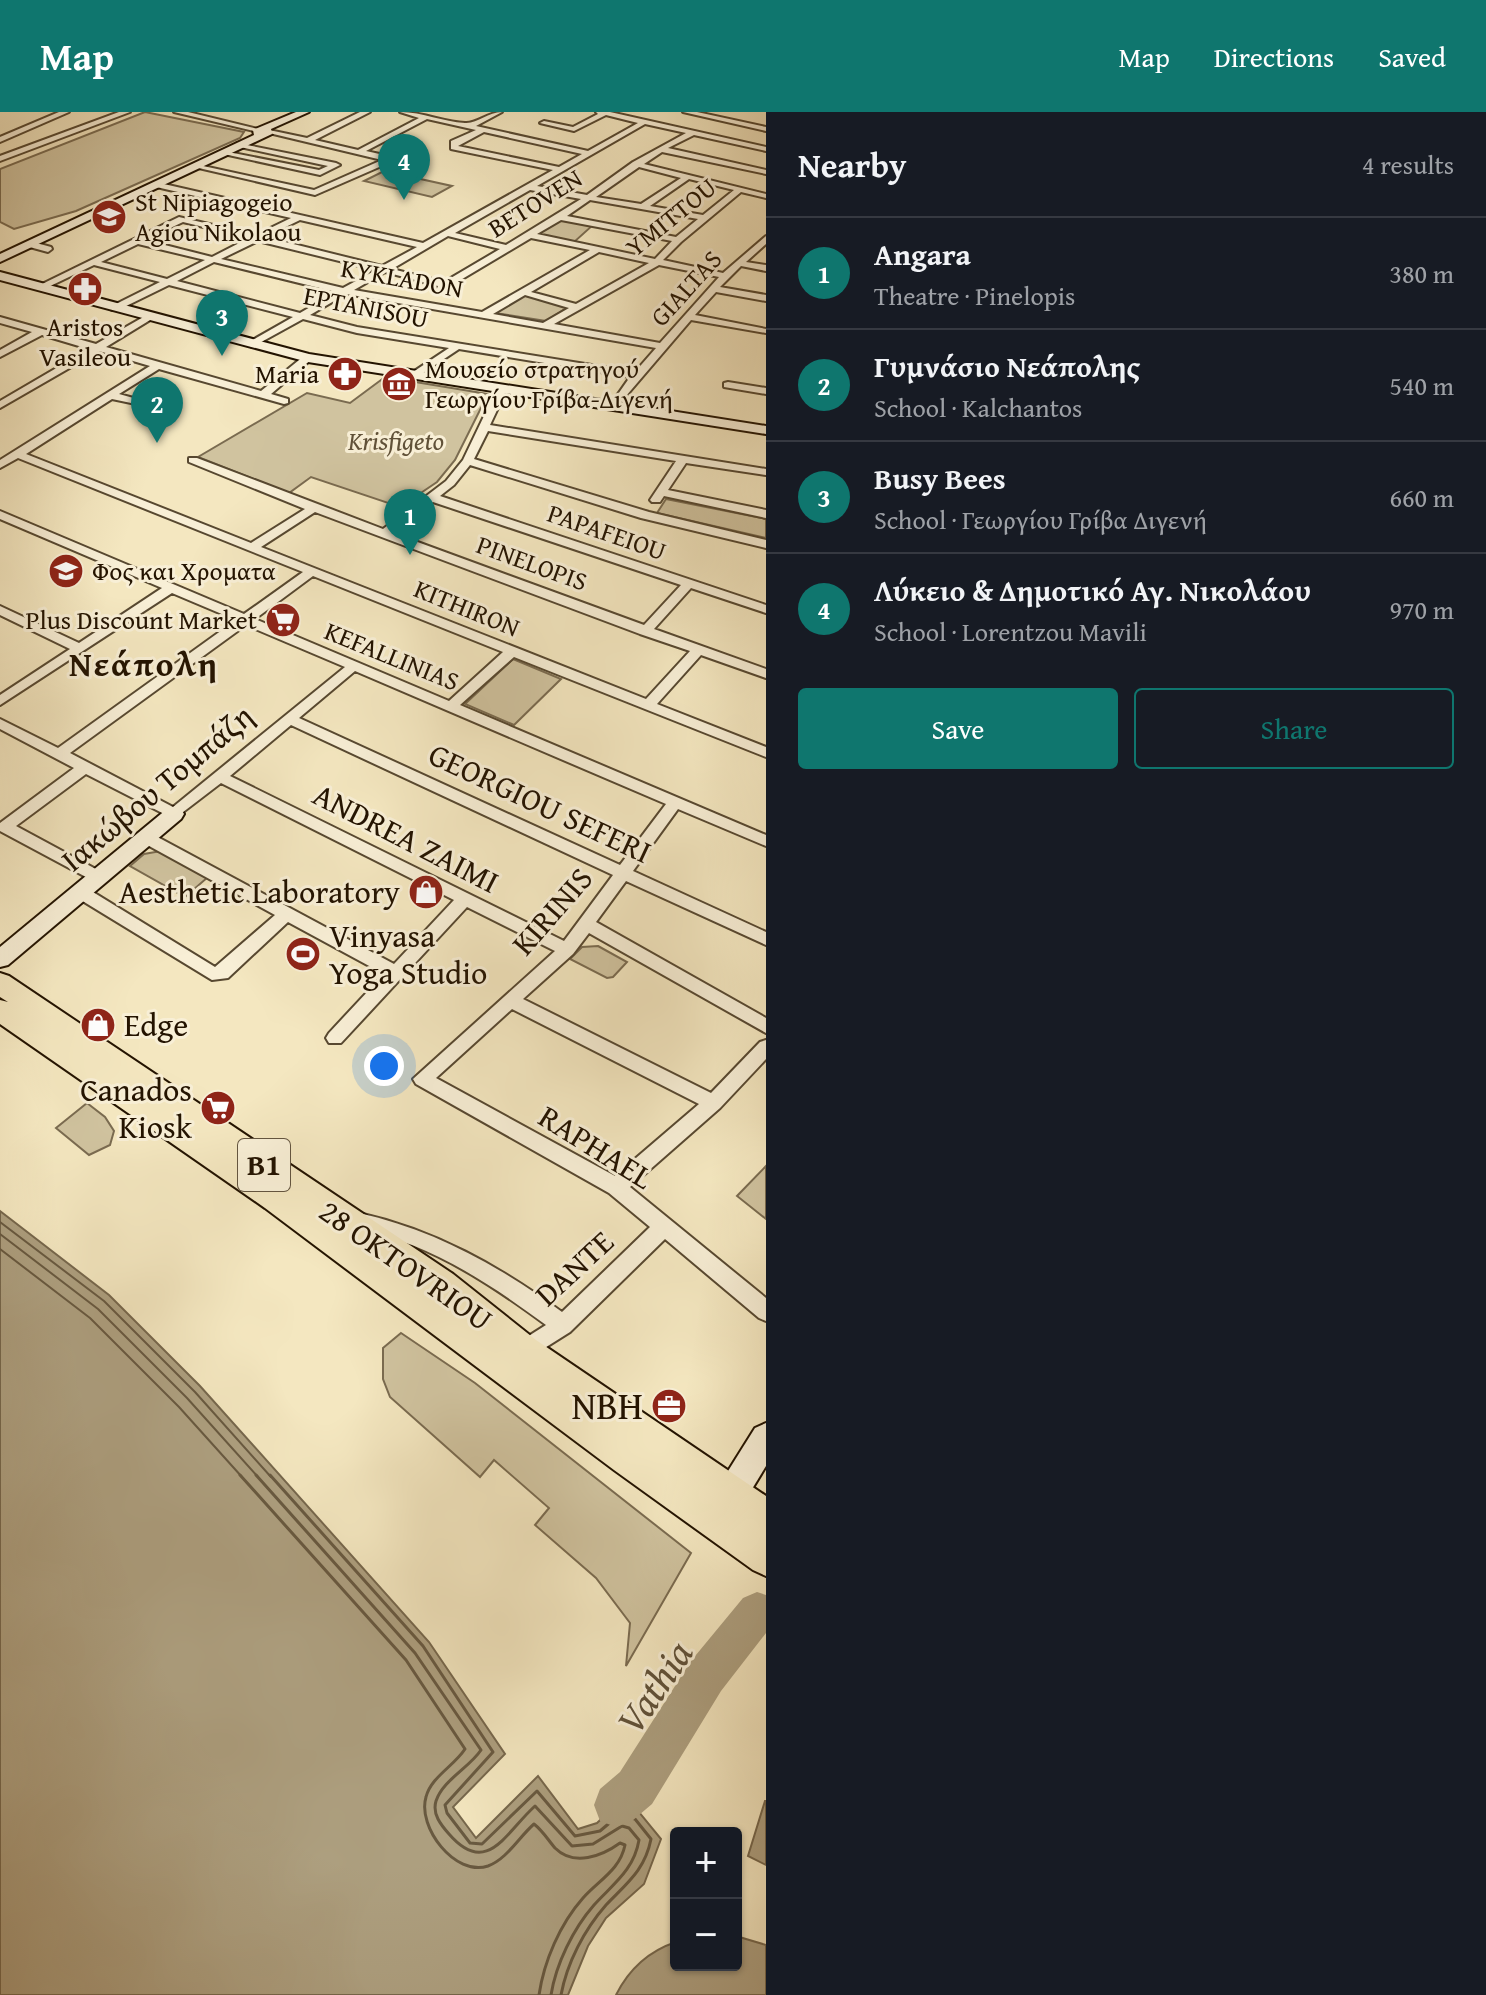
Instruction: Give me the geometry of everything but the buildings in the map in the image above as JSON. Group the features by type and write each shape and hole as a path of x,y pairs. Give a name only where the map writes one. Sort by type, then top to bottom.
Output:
{"main road":[{"path":"3,253 29,244 304,112"},
{"path":"0,276 308,358 501,391 766,430"},
{"name":"Ιακώβου Τομπάζη","path":"0,959 174,814"},
{"name":"28 OKTOVRIOU","path":"0,983 442,1284 723,1508"},
{"name":"28 OKTOVRIOU","path":"0,1010 723,1508"},
{"path":"723,1508 766,1438"},
{"name":"B1","path":"723,1508 766,1518"},
{"name":"B1","path":"723,1508 766,1557"}],"street":[{"path":"0,140 65,112"},
{"path":"0,159 126,112"},
{"path":"178,112 390,159 315,193 194,166"},
{"path":"199,117 210,112"},
{"path":"307,141 366,112"},
{"path":"404,112 588,153"},
{"path":"468,127 498,112"},
{"path":"544,123 574,129 602,112 766,149"},
{"path":"687,112 766,129"},
{"path":"673,128 697,114"},
{"path":"359,152 426,117"},
{"path":"519,138 554,117"},
{"path":"252,344 644,122"},
{"path":"482,130 454,143 454,147 557,169"},
{"name":"BETOVEN","path":"416,303 560,217 636,164 692,133"},
{"path":"223,153 320,173 336,165 240,145"},
{"path":"661,149 766,172"},
{"path":"636,164 766,196"},
{"path":"644,206 686,178"},
{"path":"155,184 423,246"},
{"path":"528,187 704,218"},
{"name":"YMITTOU","path":"546,325 657,262 678,240 739,190"},
{"path":"115,308 299,217"},
{"path":"560,217 678,240"},
{"path":"41,287 182,219 384,267 446,285"},
{"path":"445,233 506,248"},
{"path":"529,235 725,276"},
{"name":"GIALTAS","path":"614,407 637,375 725,276 766,240"},
{"name":"KYKLADON","path":"137,241 342,291 663,346"},
{"path":"29,244 48,249"},
{"path":"484,315 597,250"},
{"name":"EPTANISOU","path":"92,262 297,316 456,347 637,375"},
{"path":"737,263 766,268"},
{"path":"714,289 766,298"},
{"path":"523,292 579,308"},
{"path":"0,405 150,317"},
{"path":"690,317 763,331"},
{"path":"0,320 284,401"},
{"path":"0,354 40,332"},
{"path":"414,376 456,347"},
{"path":"262,396 308,358"},
{"path":"0,465 158,365"},
{"path":"728,385 766,391"},
{"path":"384,534 434,498 468,461 501,391"},
{"path":"110,395 151,406"},
{"path":"484,427 766,472"},
{"name":"KITHIRON","path":"17,454 766,752"},
{"path":"645,515 683,459"},
{"name":"PINELOPIS","path":"193,460 314,508 766,674"},
{"path":"468,461 645,515 766,544"},
{"path":"661,492 766,514"},
{"name":"PAPAFEIOU","path":"434,498 766,609"},
{"path":"251,548 314,508"},
{"name":"KEFALLINIAS","path":"0,515 766,841"},
{"path":"59,754 311,572"},
{"path":"645,631 688,584"},
{"path":"0,701 171,588"},
{"path":"0,610 80,649"},
{"path":"451,706 512,651"},
{"path":"647,706 697,651"},
{"name":"Ιακώβου Τομπάζη","path":"174,814 355,665"},
{"name":"GEORGIOU SEFERI","path":"289,719 766,939"},
{"path":"0,723 174,814"},
{"path":"85,767 5,827 212,974 217,974 285,915"},
{"name":"ANDREA ZAIMI","path":"219,776 567,950"},
{"name":"KIRINIS","path":"422,1079 567,950 676,801"},
{"path":"145,837 394,972"},
{"path":"335,1038 465,899"},
{"path":"587,924 766,1026"},
{"path":"510,1000 713,1103"},
{"path":"616,1187 713,1103 766,1047"},
{"name":"RAPHAEL","path":"422,1079 616,1187 766,1311"},
{"path":"345,1220 389,1229 457,1256 526,1297 563,1325"},
{"name":"DANTE","path":"524,1351 563,1325 663,1228"}],"green space":[{"path":"145,112 244,132 240,138 76,211 14,229 0,222 0,169"},
{"path":"384,171 452,186 432,197 364,181"},
{"path":"559,219 593,225 573,243 535,233"},
{"path":"523,294 568,307 546,321 495,313"},
{"name":"Krisfigeto","path":"385,377 488,394 455,460 437,482 400,507 311,477 289,493 198,457 307,393 350,403"},
{"path":"666,499 766,519 766,538 657,513"},
{"path":"513,659 561,679 514,725 465,704"},
{"path":"161,851 208,877 185,897 130,866 144,854"},
{"path":"598,946 627,962 613,977 607,978 570,959 582,947"},
{"path":"87,1103 105,1117 114,1131 110,1145 89,1155 56,1128"},
{"path":"766,1166 766,1219 737,1196"},
{"path":"401,1333 475,1383 691,1553 626,1666 630,1623 596,1578 535,1525 549,1508 494,1460 480,1477 390,1397 383,1379 383,1348"}],"water":[{"path":"0,1211 109,1295 200,1386 429,1642 505,1754 453,1807 476,1838 538,1776 578,1829 597,1823 616,1805 639,1812 661,1839 644,1884 606,1918 588,1946 568,1995 0,1995"},
{"path":"766,1801 766,1865 748,1856"},
{"path":"742,1938 766,1945 766,1995 616,1995 627,1977 657,1950 670,1945 670,1971 742,1971"}],"waterway":[{"name":"Vathia","path":"616,1805 636,1788 706,1676 757,1612"}],"place":[{"name":"Λύκειο & Δημοτικό Αγ. Νικολάου","path":"404,200"},
{"name":"St Nipiagogeio Agiou Nikolaou","path":"109,217"},
{"name":"Aristos Vasileou","path":"85,289"},
{"name":"Busy Bees","path":"222,356"},
{"name":"Maria","path":"345,374"},
{"name":"Μουσείο στρατηγού Γεωργίου Γρίβα-Διγενή","path":"399,384"},
{"name":"Γυμνάσιο Νεάπολης","path":"157,443"},
{"name":"Angara","path":"410,555"},
{"name":"Φος και Χροματα","path":"66,571"},
{"name":"Plus Discount Market","path":"283,620"},
{"name":"Aesthetic Laboratory","path":"426,892"},
{"name":"Vinyasa Yoga Studio","path":"303,954"},
{"name":"Edge","path":"98,1025"},
{"name":"Canados Kiosk","path":"218,1108"},
{"name":"NBH","path":"669,1406"}],"district":[{"name":"Νεάπολη","path":"144,664"}]}
